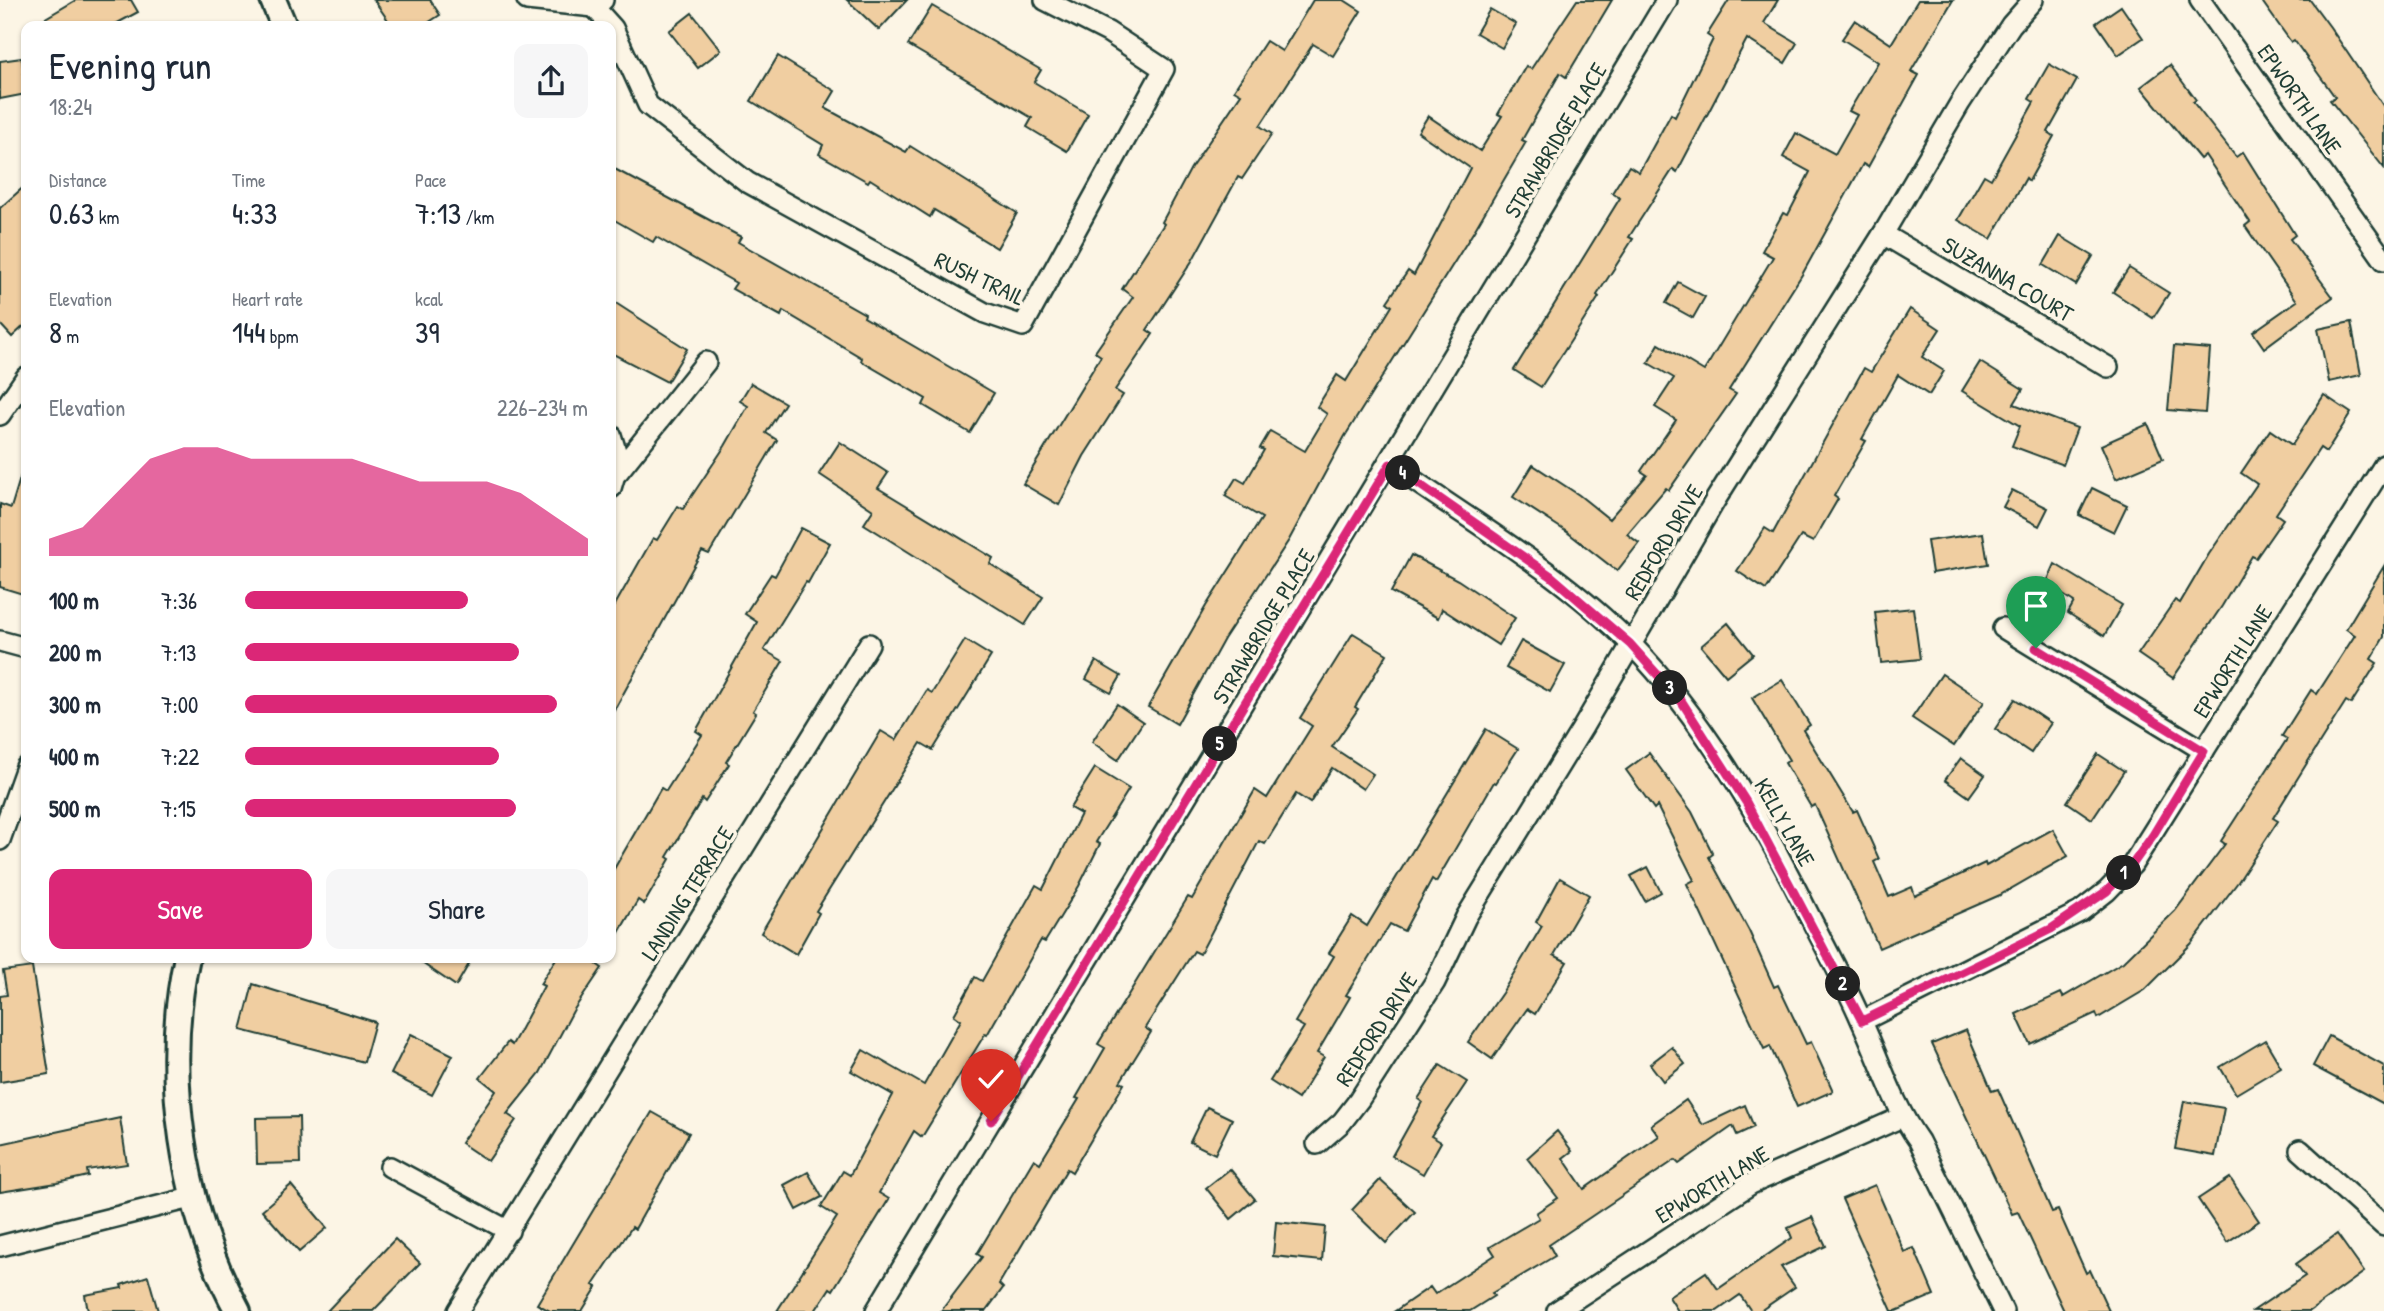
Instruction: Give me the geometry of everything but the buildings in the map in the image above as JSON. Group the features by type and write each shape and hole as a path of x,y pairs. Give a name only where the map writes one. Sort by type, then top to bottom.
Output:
{"street":[{"path":"273,0 282,21"},
{"path":"527,0 598,3"},
{"name":"RUSH TRAIL","path":"616,35 648,105 747,182 985,313 1023,326 1164,69 1108,32 1045,0"},
{"name":"STRAWBRIDGE PLACE","path":"876,1311 1390,464 1667,0"},
{"name":"REDFORD DRIVE","path":"1317,1144 1342,1122 1359,1100 1435,982 1466,917 1716,499 1883,234 1960,103 2011,25 2032,0"},
{"name":"EPWORTH LANE","path":"2200,0 2384,260"},
{"name":"RUSH TRAIL","path":"598,3 609,21"},
{"name":"SUZANNA COURT","path":"1883,234 2108,366"},
{"path":"616,477 706,362"},
{"path":"0,415 21,384"},
{"name":"KELLY LANE","path":"1390,464 1551,576 1630,644 1682,702 1746,802 1862,1021 1902,1117 1919,1141 2003,1311"},
{"name":"EPWORTH LANE","path":"1862,1021 2051,929 2107,891 2132,865 2384,465"},
{"path":"2003,628 2204,751"},
{"path":"0,641 21,647"},
{"name":"LANDING TERRACE","path":"458,1311 869,644"},
{"path":"0,840 21,781"},
{"path":"186,963 178,1034 179,1090 185,1147 202,1225 238,1311"},
{"name":"EPWORTH LANE","path":"1557,1311 1751,1184 1902,1117"},
{"path":"2300,1150 2384,1226"},
{"path":"390,1167 509,1231"},
{"path":"0,1246 195,1197"}],"route":[{"path":"991,1121 1390,464 1551,576 1630,644 1682,702 1746,802 1800,898 1862,1021 2051,929 2080,912 2107,891 2132,865 2153,835 2204,751 2036,648"}]}
